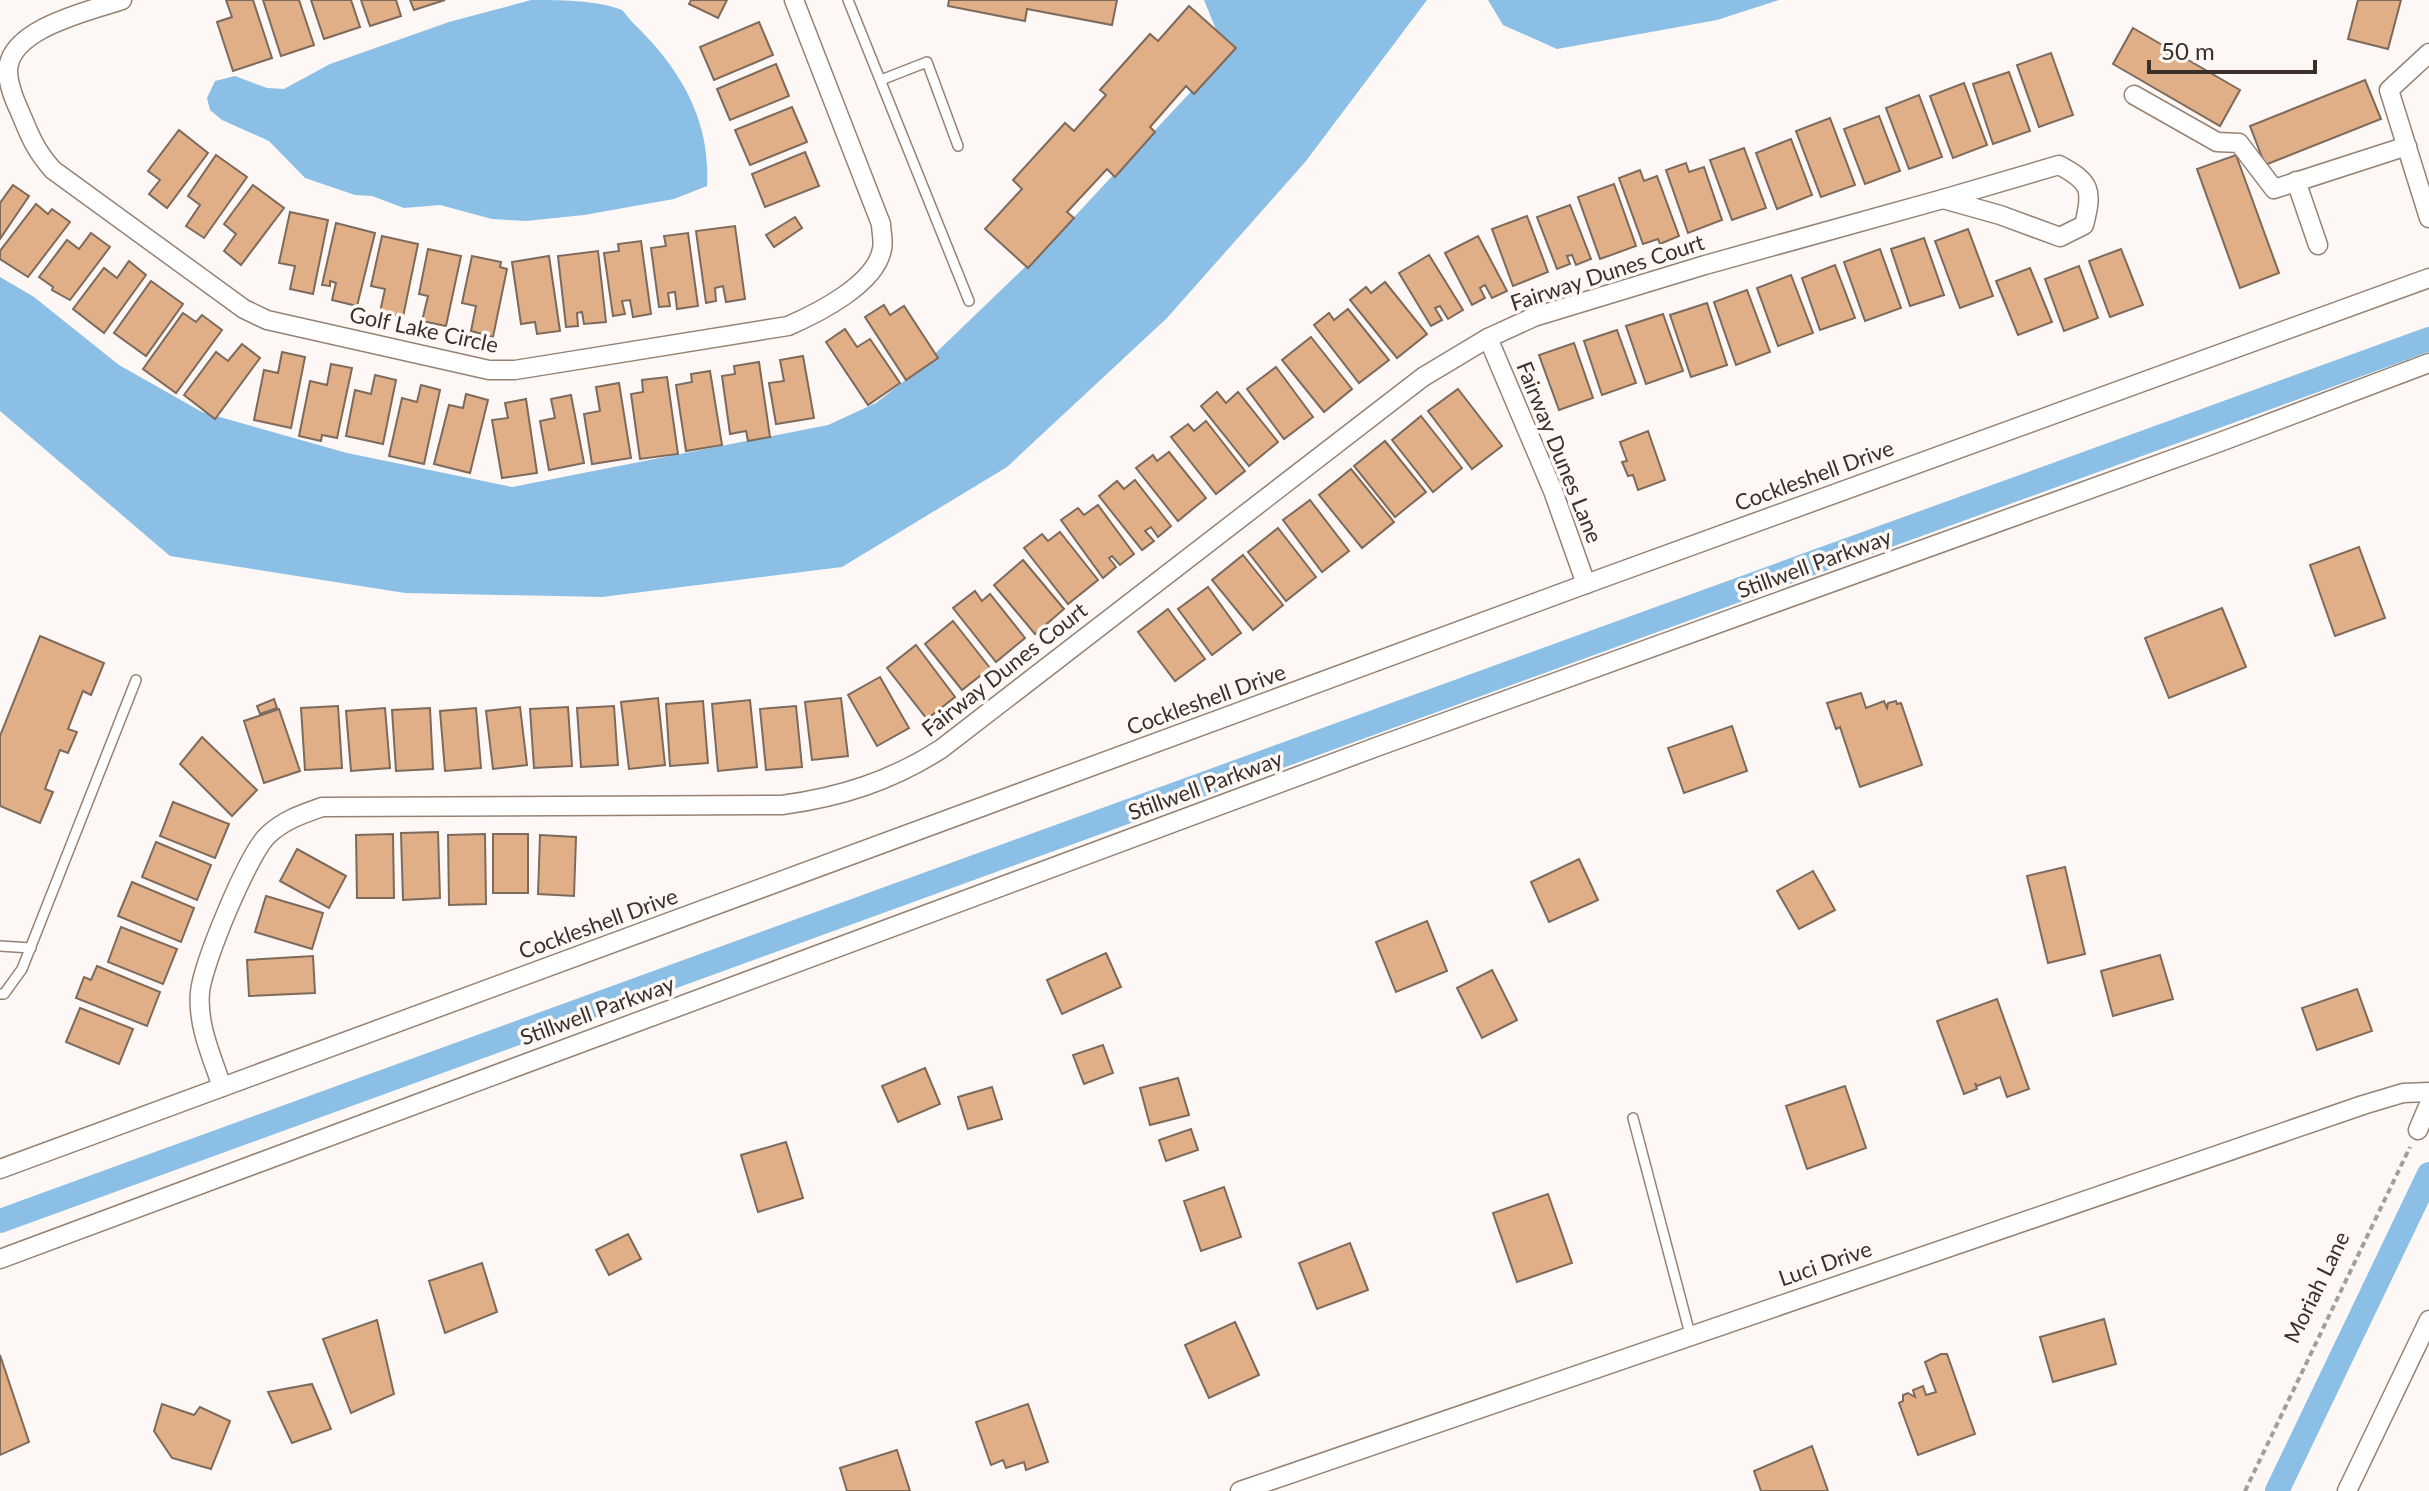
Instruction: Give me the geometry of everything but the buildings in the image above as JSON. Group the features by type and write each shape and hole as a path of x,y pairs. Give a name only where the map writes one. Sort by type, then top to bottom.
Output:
{"street":[{"name":"Golf Lake Circle","path":"122,0 38,30 19,45 8,68 11,92 36,151 53,170 244,309 267,320 489,370 515,370 788,326 813,316 873,271 882,249 881,224 794,0"},
{"path":"2429,53 2389,90 2429,218"},
{"path":"2134,95 2217,142 2239,143 2274,189 2407,146"},
{"name":"Fairway Dunes Court","path":"222,1087 200,1015 203,978 249,861 267,836 292,817 322,807 782,805 846,794 879,783 941,749 1423,377 1488,338 1562,308 2059,165 2081,177 2091,199 2084,225 2060,237 1943,199"},
{"path":"2296,181 2318,245"},
{"name":"Cockleshell Drive","path":"0,1169 1586,584 2429,278"},
{"name":"Fairway Dunes Lane","path":"1488,338 1553,491 1586,584"},
{"name":"Stillwell Parkway","path":"0,1259 1379,746 2205,448 2429,363"},
{"name":"Luci Drive","path":"1240,1491 2363,1105 2403,1093 2429,1092"},
{"path":"2418,1130 2429,1104"},
{"path":"2347,1491 2429,1320"}],"lane":[{"path":"848,0 969,301"},
{"path":"881,80 927,62 958,146"},
{"path":"0,994 4,994 22,969 136,680"},
{"path":"0,946 31,948"},
{"path":"1633,1118 1690,1334"}],"path":[{"name":"Moriah Lane","path":"2245,1491 2418,1130"}],"water":[{"path":"531,0 590,2 622,10 665,59 689,97 704,139 707,186 674,199 584,215 526,221 492,219 440,205 404,208 305,178 269,141 222,120 210,110 207,98 215,81 235,76 267,88 284,89 330,64 449,22"},
{"path":"1204,0 1427,0 1306,161 1167,318 1007,467 842,567 602,597 405,593 170,556 0,411 0,277 34,297 119,365 202,412 347,453 512,487 828,425 876,403 918,370 1048,245 1226,54"},
{"path":"1488,0 1779,0 1717,20 1557,49 1503,25"}],"waterway":[{"path":"0,1221 2429,339"},
{"path":"2277,1491 2429,1174"}]}
